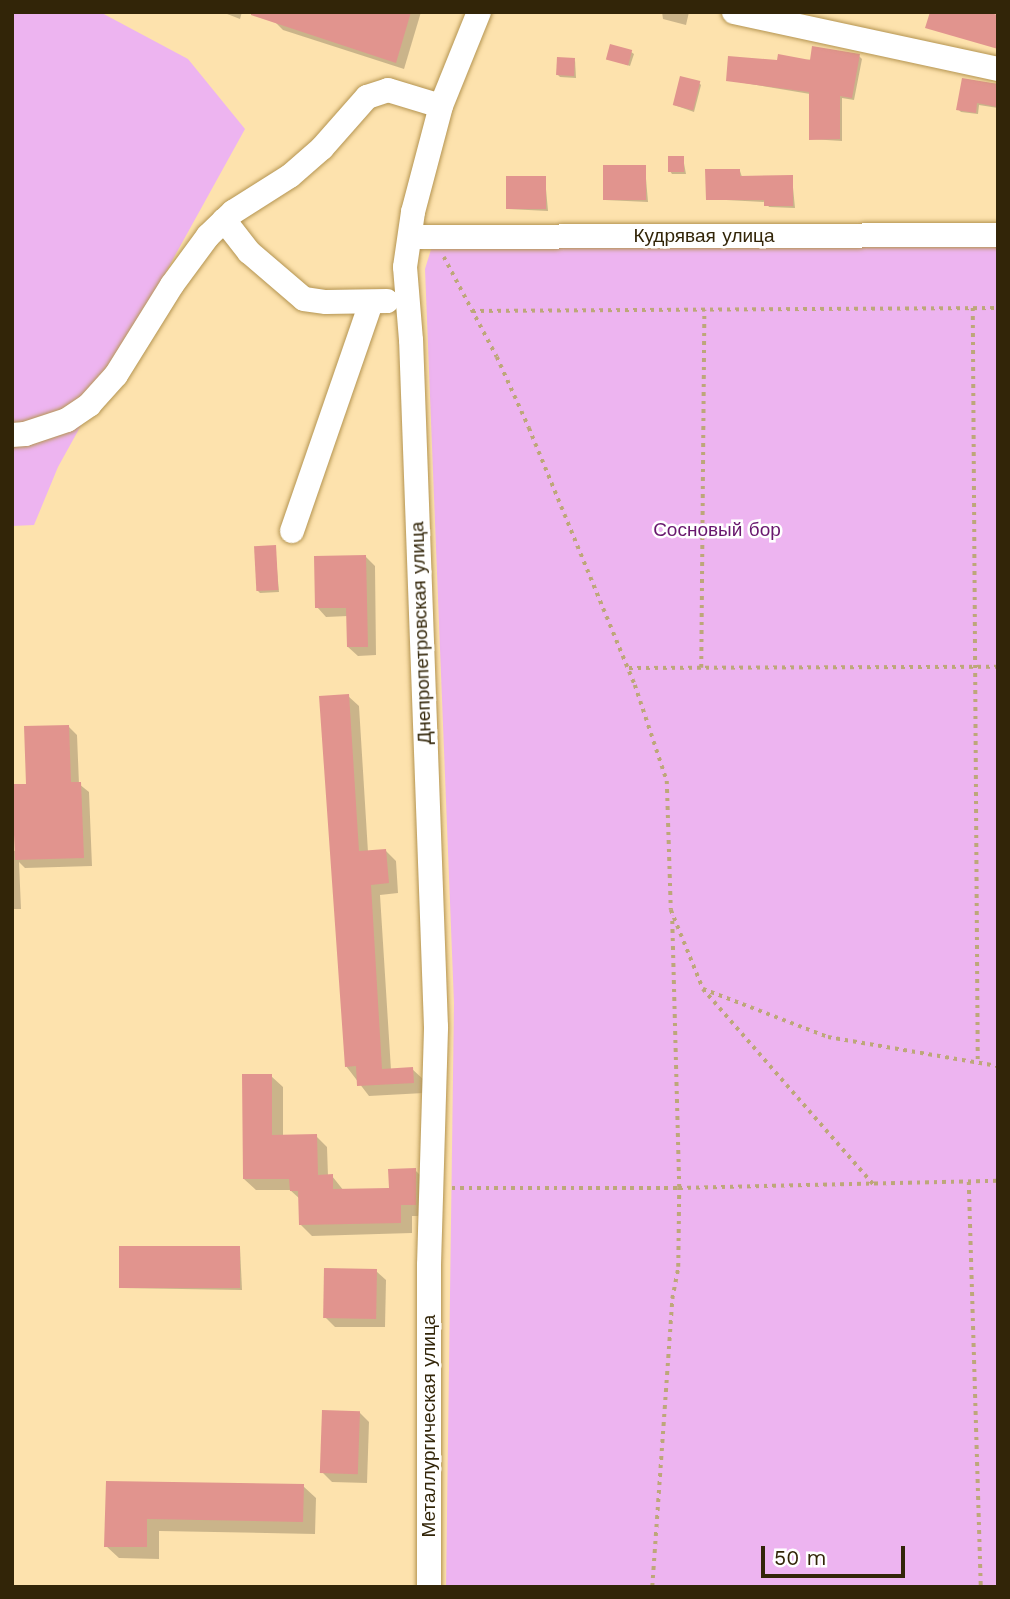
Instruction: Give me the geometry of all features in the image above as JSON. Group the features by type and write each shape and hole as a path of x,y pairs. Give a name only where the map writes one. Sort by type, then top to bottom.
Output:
{"street":[{"name":"Днепропетровская улица","path":"429,1265 436,1027 405,267 441,107 480,12"},
{"path":"734,12 998,69"},
{"path":"12,435 25,434 67,420 89,405 116,375 172,285 208,236 225,220 290,176 322,148 367,97 388,90 441,107"},
{"path":"225,220 249,252 304,299 371,303 407,299"},
{"name":"Кудрявая улица","path":"410,237 998,235"},
{"path":"292,531 371,303"},
{"name":"Металлургическая улица","path":"429,1265 429,1587"}],"path":[{"path":"410,237 439,248 497,357 554,484 628,668 667,781 679,1188 678,1267 671,1299 652,1587"},
{"path":"973,308 978,1063"},
{"path":"472,311 998,308"},
{"path":"701,668 704,310"},
{"path":"628,668 998,667"},
{"path":"671,911 703,989 874,1185"},
{"path":"703,989 828,1037 998,1066"},
{"path":"431,1188 679,1188 998,1181"},
{"path":"969,1182 981,1587"}],"green space":[{"path":"12,12 100,12 188,59 245,129 58,467 34,525 12,526"},
{"name":"Сосновый бор","path":"998,241 998,1587 446,1587 454,1003 425,269 433,243"}],"building":[{"path":"251,12 411,12 396,63 251,15"},
{"path":"930,12 986,12 998,15 998,49 925,28"},
{"path":"610,44 632,50 628,65 606,59"},
{"path":"812,46 860,54 852,98 840,96 840,139 809,140 809,92 726,81 728,56 777,60 778,54 810,60"},
{"path":"557,57 575,58 574,76 556,75"},
{"path":"680,76 700,81 693,110 673,105"},
{"path":"962,78 998,84 998,107 977,103 976,113 956,110"},
{"path":"668,156 684,156 684,172 668,172"},
{"path":"603,165 646,165 646,200 603,200"},
{"path":"705,169 740,169 740,176 793,175 793,206 764,206 764,200 706,200"},
{"path":"506,176 546,176 546,209 506,209"},
{"path":"276,545 278,590 256,591 254,546"},
{"path":"366,555 368,647 347,647 346,608 315,608 314,556"},
{"path":"349,694 359,851 386,849 389,883 371,885 382,1069 413,1067 414,1083 357,1086 356,1066 345,1067 319,696"},
{"path":"69,725 71,782 81,782 84,858 15,860 12,784 26,784 24,726"},
{"path":"242,1074 272,1074 272,1135 317,1134 318,1175 333,1174 333,1189 389,1188 388,1169 416,1168 416,1205 401,1205 401,1223 299,1225 298,1191 290,1191 289,1179 243,1179"},
{"path":"119,1246 240,1246 240,1288 119,1288"},
{"path":"324,1268 377,1269 376,1319 323,1318"},
{"path":"322,1410 360,1411 358,1474 320,1473"},
{"path":"106,1481 304,1484 303,1522 147,1519 147,1547 104,1547"}]}
